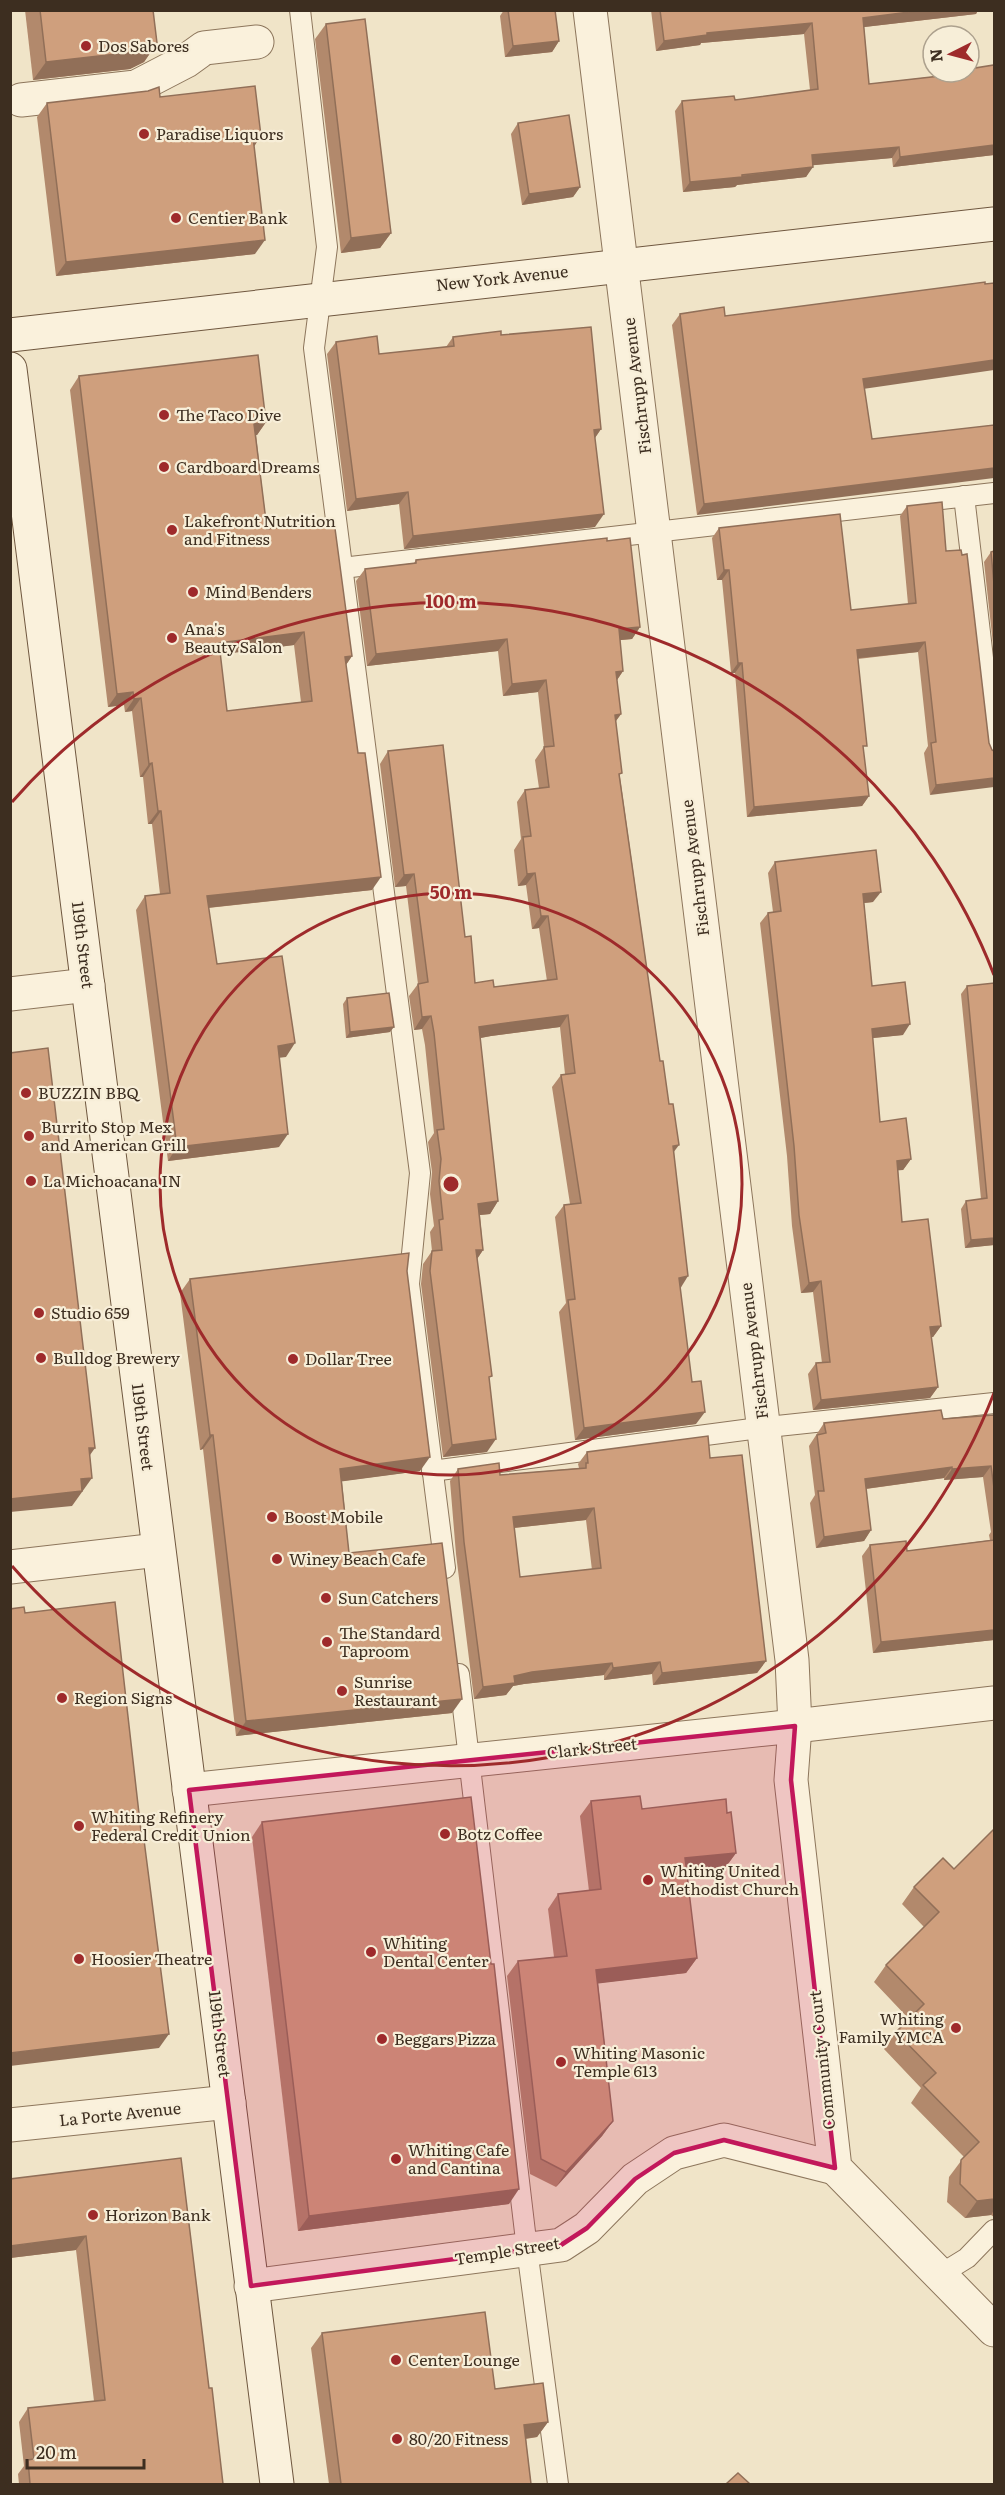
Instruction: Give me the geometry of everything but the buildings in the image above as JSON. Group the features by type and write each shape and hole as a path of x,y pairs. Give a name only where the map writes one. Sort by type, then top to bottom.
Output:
{"street":[{"name":"Fischrupp Avenue","path":"590,10 792,1660 795,1726"},
{"path":"21,100 136,87 186,61 204,48 257,42"},
{"name":"New York Avenue","path":"10,335 994,224"},
{"name":"119th Street","path":"10,369 277,2484"},
{"path":"10,994 88,985"},
{"path":"10,1567 158,1550"},
{"name":"Clark Street","path":"189,1790 994,1703"},
{"name":"Community Court","path":"795,1726 790,1780 835,2168"},
{"name":"La Porte Avenue","path":"10,2125 229,2102"},
{"name":"Temple Street","path":"251,2286 561,2245 586,2228 635,2179 674,2153 724,2140 835,2168"},
{"path":"835,2168 994,2330"}],"lane":[{"path":"300,10 327,247 314,348 420,1173 409,1284 447,1585"},
{"path":"342,568 994,493"},
{"path":"964,496 994,752"},
{"path":"432,1471 763,1428 994,1403"},
{"path":"456,1654 527,2250 558,2484"},
{"path":"941,2274 967,2258 994,2230"}],"highlighted area":[{"path":"795,1726 791,1780 835,2168 724,2140 674,2153 635,2179 587,2228 561,2245 251,2286 189,1790"}],"place":[{"name":"Dos Sabores","path":"86,46"},
{"name":"Paradise Liquors","path":"144,134"},
{"name":"Centier Bank","path":"176,218"},
{"name":"The Taco Dive","path":"164,415"},
{"name":"Cardboard Dreams","path":"164,467"},
{"name":"Lakefront Nutrition and Fitness","path":"172,530"},
{"name":"Mind Benders","path":"193,592"},
{"name":"Ana's Beauty Salon","path":"172,638"},
{"name":"BUZZIN BBQ","path":"26,1093"},
{"name":"Burrito Stop Mex and American Grill","path":"29,1136"},
{"name":"La Michoacana IN","path":"31,1181"},
{"name":"Studio 659","path":"39,1313"},
{"name":"Bulldog Brewery","path":"41,1358"},
{"name":"Dollar Tree","path":"293,1359"},
{"name":"Boost Mobile","path":"272,1517"},
{"name":"Winey Beach Cafe","path":"277,1559"},
{"name":"Sun Catchers","path":"326,1598"},
{"name":"The Standard Taproom","path":"327,1642"},
{"name":"Sunrise Restaurant","path":"342,1691"},
{"name":"Region Signs","path":"62,1698"},
{"name":"Whiting Refinery Federal Credit Union","path":"79,1826"},
{"name":"Botz Coffee","path":"445,1834"},
{"name":"Whiting United Methodist Church","path":"648,1880"},
{"name":"Whiting Dental Center","path":"371,1952"},
{"name":"Hoosier Theatre","path":"79,1959"},
{"name":"Whiting Family YMCA","path":"956,2028"},
{"name":"Beggars Pizza","path":"382,2039"},
{"name":"Whiting Masonic Temple 613","path":"561,2062"},
{"name":"Whiting Cafe and Cantina","path":"396,2159"},
{"name":"Horizon Bank","path":"93,2215"},
{"name":"Center Lounge","path":"396,2360"},
{"name":"80/20 Fitness","path":"397,2439"}]}
